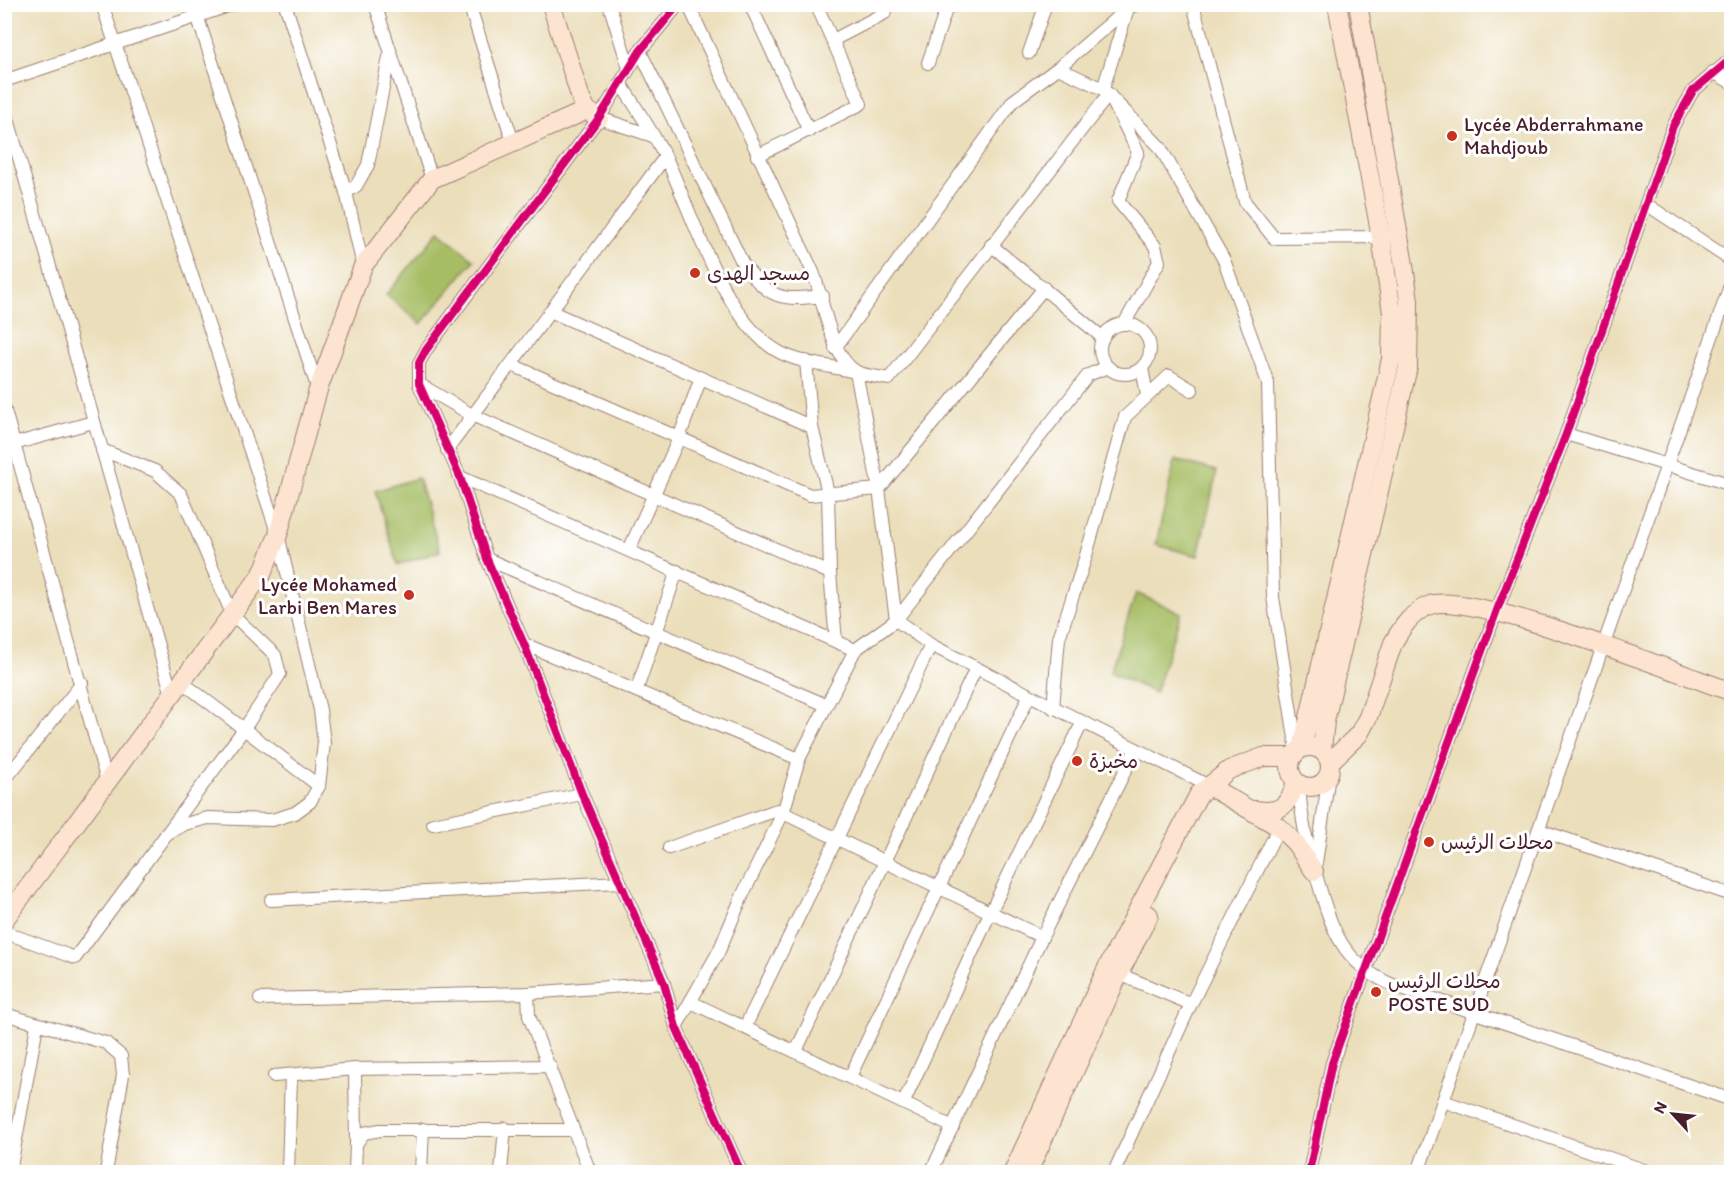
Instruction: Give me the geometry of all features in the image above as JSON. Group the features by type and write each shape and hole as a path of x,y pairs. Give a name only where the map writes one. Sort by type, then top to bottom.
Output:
{"street":[{"path":"102,4 278,535 320,710 324,743 319,786 310,802 285,818 256,821 208,818 185,824 166,834"},
{"path":"4,81 234,4"},
{"path":"285,4 346,192 363,266"},
{"path":"375,4 389,56 432,179"},
{"path":"469,4 514,144"},
{"path":"550,4 576,84 593,114 653,136"},
{"path":"609,4 629,68"},
{"path":"680,4 640,51 621,84 593,114 426,350 419,363 419,384 460,477 488,559 524,644 582,794 664,983 676,1027 741,1173"},
{"path":"688,4 823,296 835,348 856,372 879,489 896,620 931,645 1209,786 1251,810 1279,827 1296,844 1314,871"},
{"path":"750,4 809,131"},
{"path":"757,156 861,104 816,4"},
{"path":"928,63 948,4"},
{"path":"1029,53 1046,4"},
{"path":"1193,4 1245,202 1274,238 1400,237"},
{"path":"1337,4 1381,237 1392,313 1391,359 1297,752 1290,765 1298,783 1302,828 1337,938 1350,956 1366,970 1393,985 1731,1100"},
{"path":"1314,871 1327,762 1325,721 1408,367 1409,301 1400,237 1358,4"},
{"path":"621,84 665,157 714,269 729,296 761,339 781,353 806,361 889,379 1106,91 1133,6"},
{"path":"835,348 1013,101 1058,68 1133,6"},
{"path":"833,40 885,7"},
{"path":"197,15 318,390"},
{"path":"640,51 743,264 770,292 790,300 823,296"},
{"path":"346,192 356,186 368,165 389,56"},
{"path":"1310,1173 1332,1063 1497,610 1566,434 1673,126 1683,105 1713,72 1731,58"},
{"path":"1058,68 1106,91 1160,147 1224,260 1268,383 1273,597 1297,752"},
{"path":"1713,72 1731,83"},
{"path":"1106,91 1138,152 1118,201 1155,246 1159,262 1124,324"},
{"path":"4,105 93,422 177,688 244,729 319,786"},
{"path":"4,920 262,574 278,535 318,390 363,266 432,179 593,114"},
{"path":"447,450 552,312 665,157"},
{"path":"1646,204 1731,261"},
{"path":"991,245 1103,338"},
{"path":"1418,1173 1731,280"},
{"path":"512,364 810,495 879,489 1044,288"},
{"path":"552,312 700,380 812,427"},
{"path":"1108,368 1101,355 1103,338 1115,326 1132,325 1147,337 1150,354 1142,368 1147,395"},
{"path":"806,361 812,427 828,493 830,573 836,641"},
{"path":"676,1027 719,951 743,894 783,813 799,759 855,650 896,620 1088,375 1108,368 1124,374 1142,368"},
{"path":"1053,708 1059,638 1085,559 1125,417 1169,376 1192,390"},
{"path":"629,550 679,438 700,380"},
{"path":"419,384 472,415 830,573"},
{"path":"4,406 82,683 107,782"},
{"path":"14,444 93,422"},
{"path":"1566,434 1731,485"},
{"path":"4,932 75,958 278,680 280,668 275,656 232,614 181,494 155,471 102,450"},
{"path":"460,477 855,650"},
{"path":"488,559 826,705"},
{"path":"637,689 677,571"},
{"path":"1298,783 1317,786 1327,762 1359,734 1368,717 1393,643 1407,621 1418,611 1432,604 1451,602 1497,610 1731,692"},
{"path":"524,644 637,689 799,759"},
{"path":"745,1027 931,645"},
{"path":"796,1052 976,668"},
{"path":"4,781 82,683"},
{"path":"850,1077 937,887 1029,696"},
{"path":"904,1102 990,913 1082,723"},
{"path":"1013,1173 1107,968 1197,798 1229,770 1263,757 1316,747 1327,762"},
{"path":"931,1173 1042,937 1136,749"},
{"path":"1251,810 1276,811 1285,806 1298,783"},
{"path":"1028,1173 1119,974 1207,801 1209,786"},
{"path":"433,824 582,794"},
{"path":"669,848 777,810 835,840 1042,937"},
{"path":"1114,1173 1191,1004 1279,827"},
{"path":"1539,830 1731,895"},
{"path":"271,900 620,882"},
{"path":"1119,974 1191,1004"},
{"path":"260,999 528,993 664,983"},
{"path":"528,993 529,1016 550,1066 571,1130 590,1173"},
{"path":"691,1002 953,1127"},
{"path":"4,1014 36,1025 106,1043 121,1056 123,1075 106,1173"},
{"path":"8,1169 36,1025"},
{"path":"274,1076 355,1069 550,1066"},
{"path":"355,1069 355,1173"},
{"path":"288,1173 291,1075"},
{"path":"1443,1101 1650,1173"},
{"path":"501,1173 505,1128"},
{"path":"356,1144 364,1133 423,1129 571,1130"},
{"path":"421,1173 423,1129"}],"green space":[{"path":"439,231 474,260 421,324 386,295"},
{"path":"1175,460 1217,471 1198,556 1156,545"},
{"path":"418,478 440,551 398,565 375,491"},
{"path":"1136,593 1181,613 1155,693 1110,672"}],"cycle path":[{"path":"679,4 640,51 599,118 426,350 419,363 419,384 460,477 487,559 524,644 582,794 664,983 676,1027 741,1172"},
{"path":"1309,1172 1332,1063 1497,610 1566,434 1673,126 1693,91 1732,58"}],"place":[{"name":"Lycée Abderrahmane Mahdjoub","path":"1452,136"},
{"name":"مسجد الهدى","path":"695,273"},
{"name":"Lycée Mohamed Larbi Ben Mares","path":"409,595"},
{"name":"مخبزة","path":"1077,761"},
{"name":"محلات الرئيس","path":"1429,842"},
{"name":"محلات الرئيس POSTE SUD","path":"1376,992"}]}
